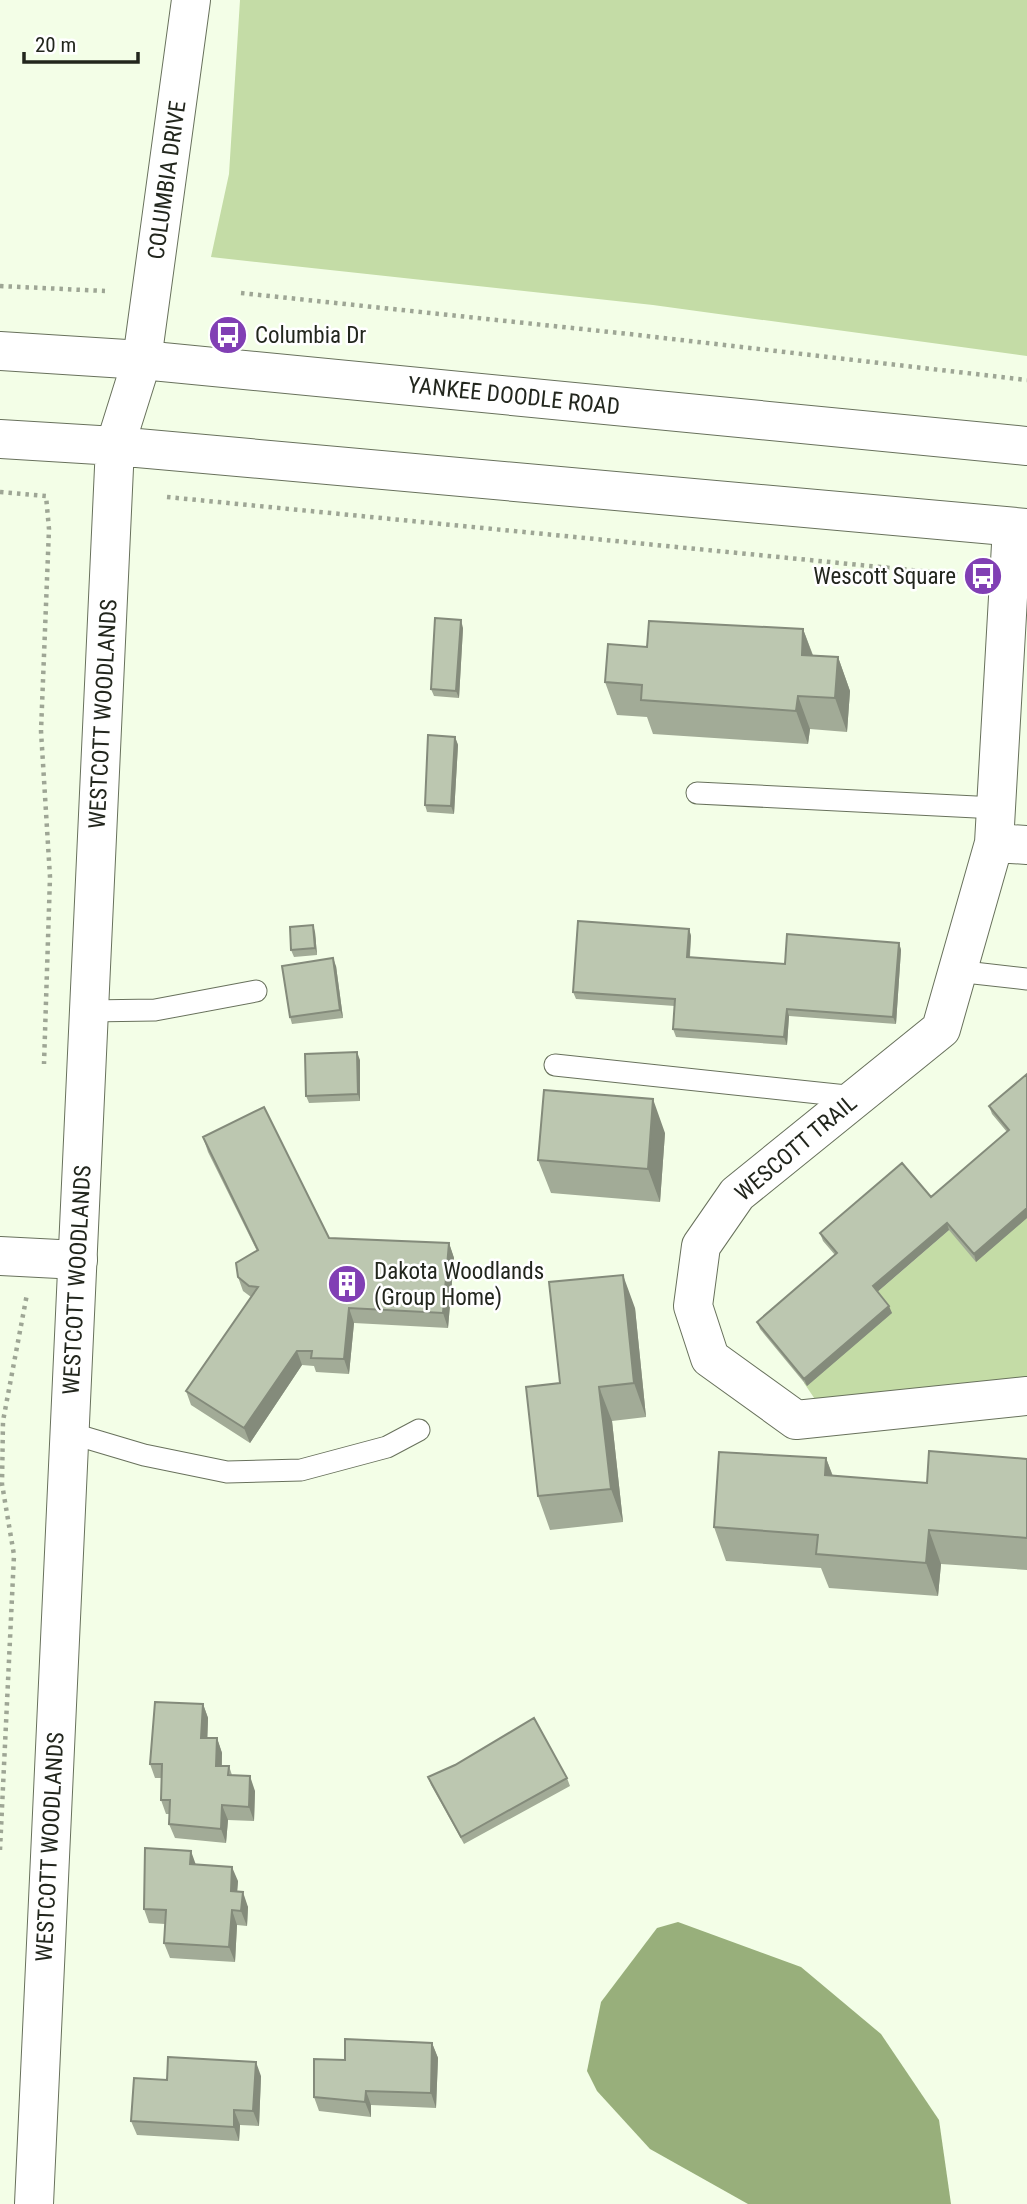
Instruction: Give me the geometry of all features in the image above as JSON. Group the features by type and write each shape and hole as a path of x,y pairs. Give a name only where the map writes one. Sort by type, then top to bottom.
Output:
{"street":[{"name":"COLUMBIA DRIVE","path":"142,360 191,0"},
{"name":"YANKEE DOODLE ROAD","path":"0,351 142,360 1027,446"},
{"name":"WESTCOTT WOODLANDS","path":"34,2204 115,446 142,360"},
{"path":"0,439 115,446 1020,528 1006,832"},
{"name":"WESCOTT TRAIL","path":"1006,832 956,971 941,1029 737,1194 701,1247 693,1306 710,1359 796,1420 1027,1396"},
{"path":"0,1256 78,1260"}],"lane":[{"path":"697,793 1006,832"},
{"path":"956,971 1027,979"},
{"path":"89,1011 155,1010 256,991"},
{"path":"555,1065 857,1097"},
{"path":"70,1433 144,1455 227,1472 301,1469 387,1447 419,1430"}],"path":[{"path":"0,286 105,291"},
{"path":"241,293 1027,380"},
{"path":"0,492 46,496 49,529 41,731 50,877 44,1065"},
{"path":"167,498 962,575"},
{"path":"0,1850 14,1555 2,1484 3,1421 27,1294"}],"shaded area":[{"path":"240,0 1027,0 1027,356 653,305 211,257 229,174"},
{"path":"1027,1218 1027,1396 827,1417 804,1383 875,1294 949,1230"},
{"path":"678,1922 801,1967 881,2034 939,2120 951,2204 748,2204 650,2149 597,2091 587,2071 601,2002 657,1928"}],"building":[{"path":"435,618 461,620 456,691 431,689"},
{"path":"649,621 803,629 802,655 838,657 835,698 798,696 796,711 641,700 642,685 605,682 608,644 647,647"},
{"path":"428,735 455,737 451,806 425,805"},
{"path":"578,921 689,929 687,957 785,964 787,934 899,943 893,1017 787,1009 784,1037 673,1029 675,999 573,992"},
{"path":"313,925 315,948 291,950 290,927"},
{"path":"333,958 340,1010 290,1017 282,966"},
{"path":"357,1052 358,1094 306,1096 305,1054"},
{"path":"1027,1074 1027,1208 974,1254 947,1223 873,1286 889,1306 804,1379 757,1322 837,1253 820,1233 902,1163 931,1197 1009,1130 989,1106"},
{"path":"544,1090 653,1099 648,1169 538,1160"},
{"name":"Dakota Woodlands (Group Home)","path":"264,1107 329,1238 449,1243 443,1313 349,1308 344,1359 311,1358 312,1351 297,1351 244,1428 186,1391 258,1287 249,1286 238,1277 236,1263 258,1250 203,1137"},
{"path":"623,1275 634,1383 599,1387 611,1489 538,1496 526,1387 560,1383 549,1282"},
{"path":"929,1451 1027,1459 1027,1538 929,1530 926,1563 816,1554 818,1535 714,1527 719,1452 826,1458 825,1475 927,1483"},
{"path":"155,1702 203,1704 201,1738 217,1738 216,1766 229,1766 228,1775 250,1776 249,1807 222,1805 221,1829 169,1824 170,1800 161,1800 162,1764 150,1764"},
{"path":"534,1718 567,1778 461,1837 428,1777 455,1765"},
{"path":"145,1848 191,1851 190,1864 232,1867 231,1891 243,1892 241,1911 232,1910 229,1947 164,1943 166,1910 144,1909"},
{"path":"345,2039 432,2043 431,2093 366,2091 365,2102 314,2097 314,2059 345,2060"},
{"path":"168,2057 256,2062 253,2111 234,2110 234,2127 131,2121 134,2078 167,2080"}],"place":[{"name":"Columbia Dr","path":"228,335"},
{"name":"Wescott Square","path":"983,576"},
{"name":"Dakota Woodlands (Group Home)","path":"347,1284"}]}
